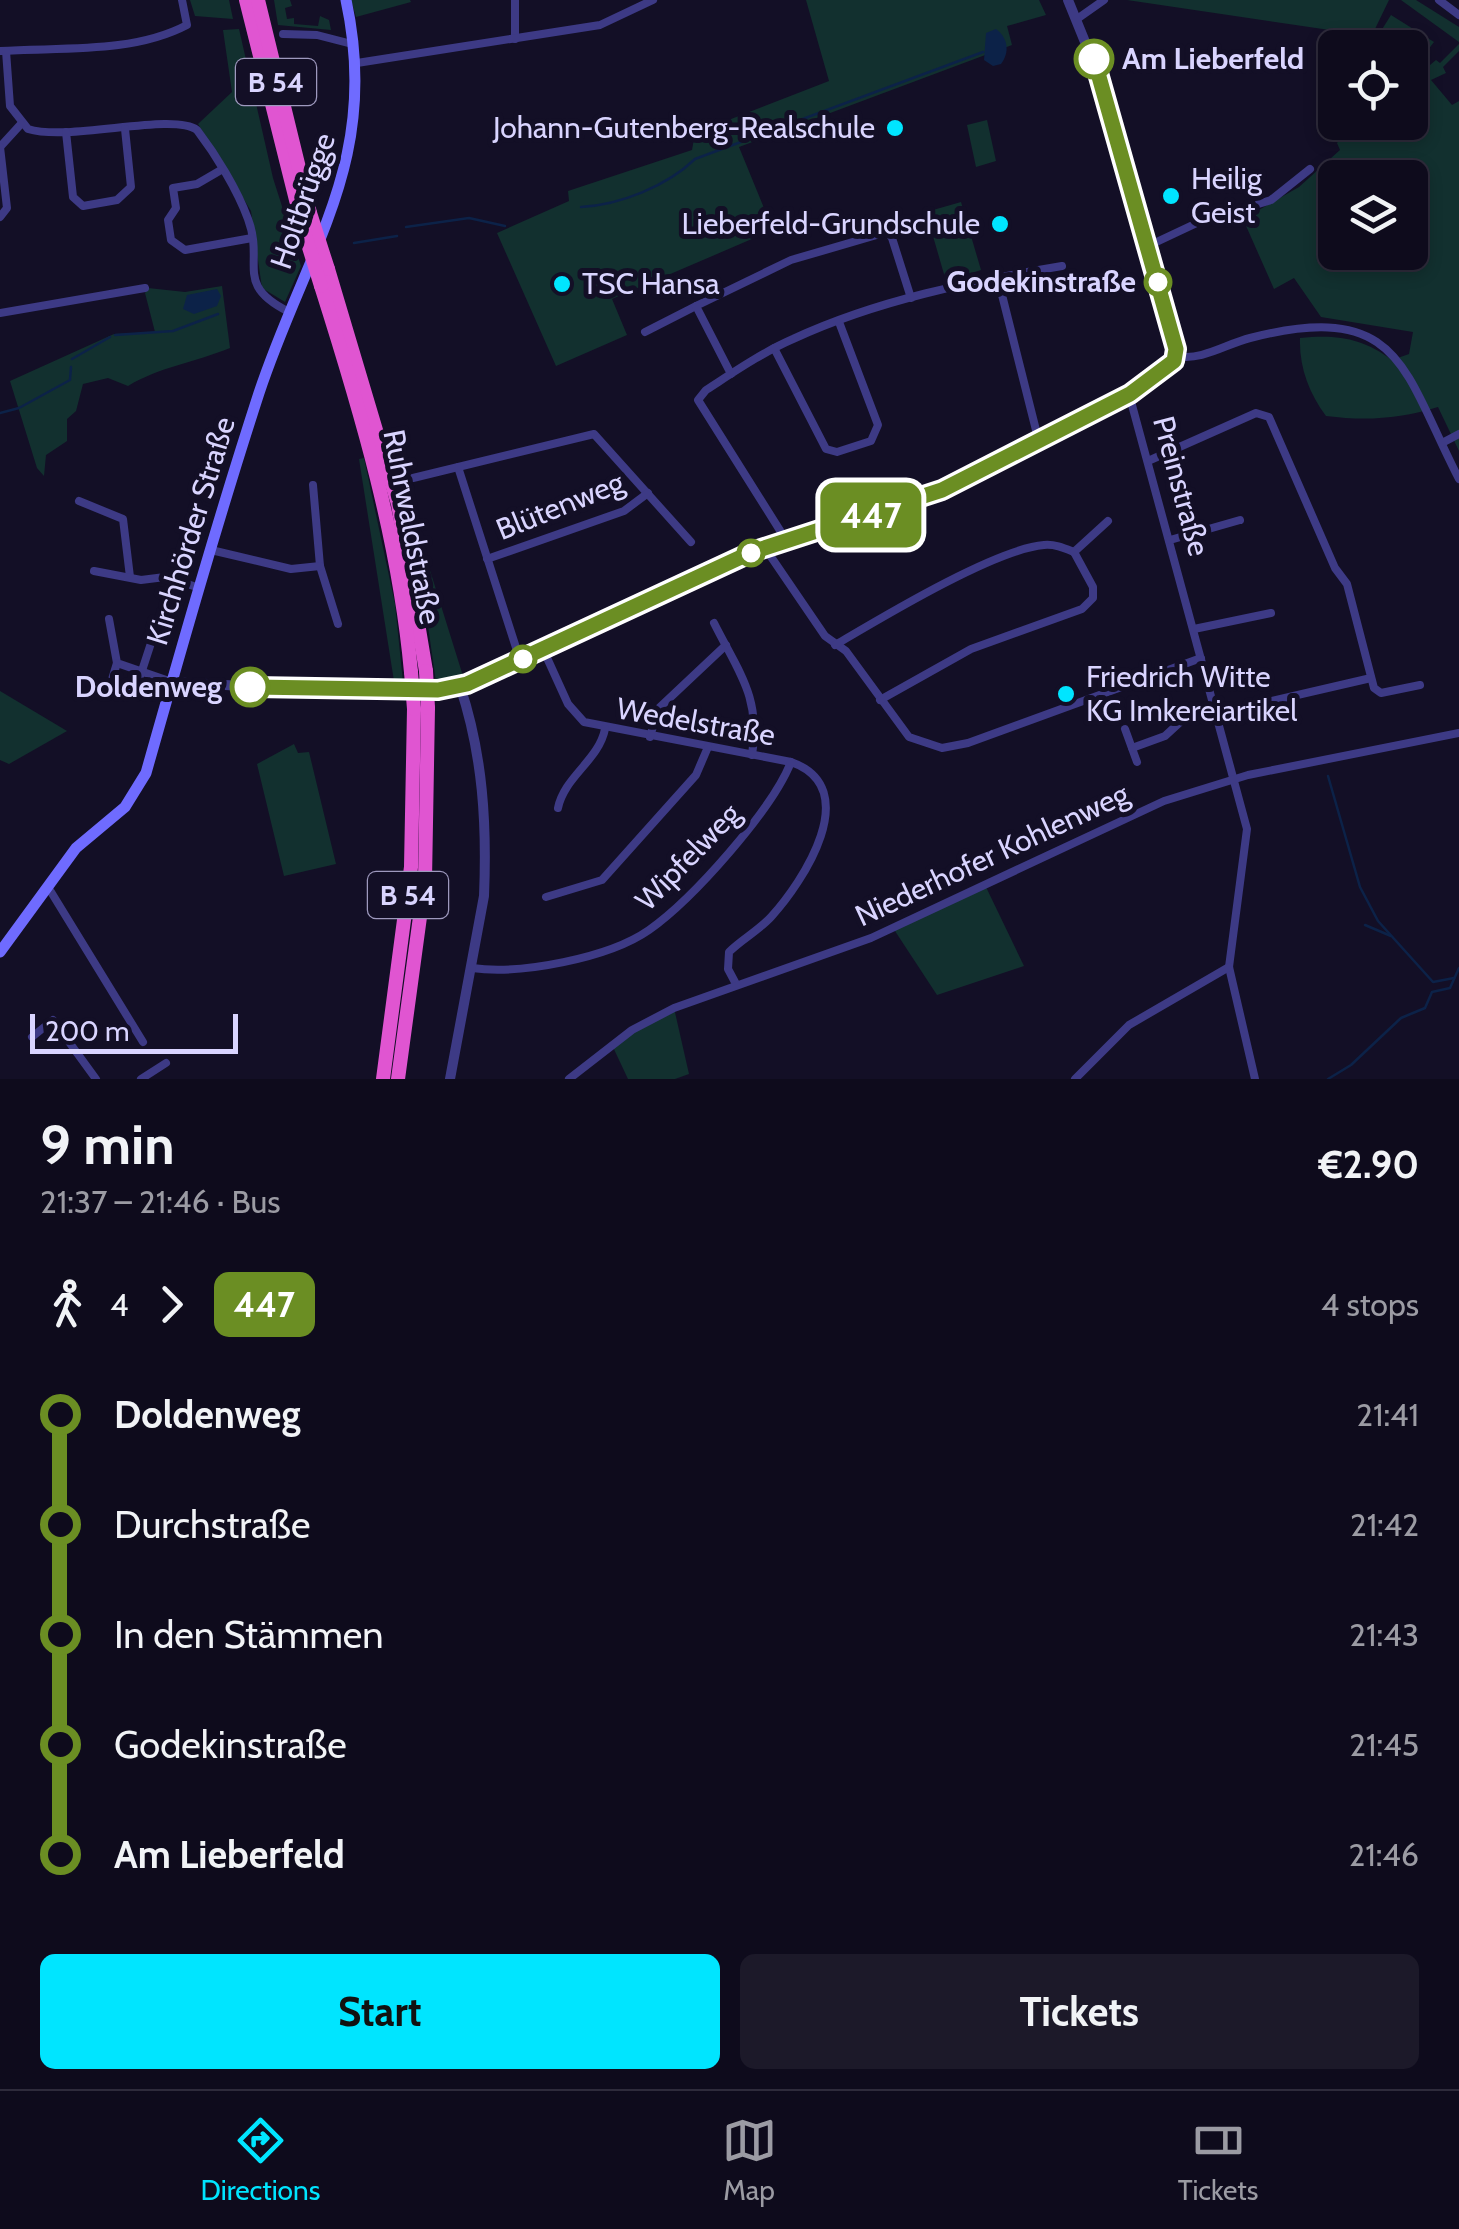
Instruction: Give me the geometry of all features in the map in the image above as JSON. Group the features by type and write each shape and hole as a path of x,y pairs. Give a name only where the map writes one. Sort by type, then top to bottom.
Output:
{"highway":[{"name":"Ruhrwaldstraße","path":"246,0 303,228 375,469 418,672"},
{"name":"Ruhrwaldstraße","path":"258,0 310,213 398,504 418,672"},
{"name":"B 54","path":"398,1079 426,880 418,672"},
{"name":"B 54","path":"383,1079 411,867 421,709"}],"main road":[{"name":"Holtbrügge","path":"289,312 335,202 350,150 357,63 346,0"},
{"name":"Kirchhörder Straße","path":"0,952 76,848 136,794 289,312"}],"street":[{"path":"182,0 187,25 172,33 122,44 3,51 10,106 21,124 39,132 190,124 199,132 246,215 256,288 266,300 289,312"},
{"path":"515,0 516,39"},
{"path":"357,63 600,25 653,0"},
{"path":"1068,0 1108,101 1176,356 1192,358 1272,333 1350,332 1387,346 1407,369 1459,479"},
{"path":"1077,18 1104,0"},
{"path":"1439,0 1459,15"},
{"path":"283,34 317,35 355,46"},
{"path":"0,217 7,210 0,147 21,124"},
{"path":"66,132 73,197 84,206 116,200 130,187 125,129"},
{"path":"221,170 197,184 173,188 176,208 168,220 171,240 185,250 252,238"},
{"path":"1148,246 1204,220 1270,200 1310,170"},
{"path":"645,332 791,260 882,231 892,238 911,298"},
{"path":"786,540 698,400 774,348 839,322 997,275 1062,266"},
{"path":"997,275 1039,442"},
{"path":"0,313 145,288"},
{"path":"696,306 732,374"},
{"path":"774,348 826,448 837,452 871,441 878,425 839,322"},
{"name":"Preinstraße","path":"1176,356 1130,394 1247,842 1229,967"},
{"path":"117,663 172,682 262,688 460,686 766,548 914,502 1130,394"},
{"path":"1148,461 1264,413 1287,453 1335,568 1347,584 1374,688 1381,692 1420,685"},
{"path":"413,478 594,434 692,542"},
{"path":"1442,443 1459,434"},
{"path":"458,467 520,660"},
{"path":"313,485 320,566 338,624"},
{"name":"Blütenweg","path":"487,559 624,511 648,492"},
{"path":"79,501 122,519 130,577"},
{"path":"1170,540 1240,520"},
{"path":"1074,552 1108,521"},
{"path":"835,645 948,583 1030,548 1046,544 1074,552 1093,587 1092,598 1082,609 971,648 880,700"},
{"path":"766,548 835,645 846,651 909,738 929,746 953,748 1201,658"},
{"path":"211,550 291,568 320,566"},
{"path":"94,570 130,577 165,577 200,588"},
{"path":"1194,628 1271,613"},
{"path":"109,619 117,663 110,686 135,692 152,640"},
{"path":"714,623 754,706 752,755"},
{"path":"650,737 658,709 726,646"},
{"name":"Wedelstraße","path":"542,649 573,712 584,722 791,762 803,766 819,784 826,816 824,833 814,856 773,915 729,952 727,966 736,984"},
{"path":"1132,748 1165,736 1190,714 1371,678"},
{"path":"450,1079 484,896 486,834 481,775 460,686"},
{"path":"558,808 560,798 599,748 605,728"},
{"path":"1125,729 1137,762"},
{"name":"Niederhofer Kohlenweg","path":"568,1079 632,1030 736,984 882,933 1125,817 1233,778 1459,733"},
{"path":"546,897 602,880 696,775 708,747"},
{"name":"Wipfelweg","path":"472,968 536,968 650,930 773,800 791,762"},
{"path":"48,887 142,1042"},
{"path":"1075,1079 1129,1025 1229,967 1255,1079"},
{"path":"32,1036 62,1014"},
{"path":"53,1020 96,1079"},
{"path":"140,1079 166,1063"}],"green space":[{"path":"190,0 229,0 233,19 195,16"},
{"path":"274,0 290,0 292,6 285,8 287,19 294,18 294,24 318,26 320,16 329,20 331,30 278,25"},
{"path":"351,0 410,0 411,2 356,17"},
{"path":"806,0 1039,0 1046,15 1007,26 1012,45 739,147 773,230 612,299 627,335 556,366 497,233 569,201 568,191 692,150 695,133 829,81"},
{"path":"1127,0 1389,0 1375,29 1378,30 1330,30"},
{"path":"1401,0 1416,0 1459,27 1459,42"},
{"path":"1391,15 1415,30 1382,30"},
{"path":"239,29 273,178 301,266 285,302 262,288 251,211 198,124 232,92 223,30"},
{"path":"1459,44 1459,51 1443,67 1446,73 1431,80 1452,105 1459,101 1459,451 1438,407 1382,418 1326,416 1306,379 1300,338 1349,339 1392,360 1409,354 1413,332 1321,317 1294,278 1274,289 1243,219 1299,187 1318,170 1318,270 1428,270 1428,160 1329,160 1340,150 1337,143 1428,140 1428,67 1436,60 1440,63"},
{"path":"987,120 996,161 976,167 967,125"},
{"path":"961,202 981,270 946,281 926,212"},
{"path":"222,286 230,348 128,386 108,378 83,384 76,411 67,419 67,441 46,455 44,476 37,468 10,381 114,334 155,332 145,293 148,288 185,292"},
{"path":"364,458 395,604 403,682 394,681 359,459"},
{"path":"423,548 463,676 436,682 417,549"},
{"path":"0,691 67,731 9,764 0,760"},
{"path":"294,744 298,753 309,752 336,864 284,876 257,764"},
{"path":"985,885 1024,966 937,995 893,928"},
{"path":"674,1008 689,1074 675,1079 628,1079 612,1045"}],"water":[{"path":"996,29 1007,50 1001,64 993,66 984,60 986,33"},
{"path":"217,289 221,296 217,306 194,314 183,309 187,295"}],"waterway":[{"path":"581,207 642,192 671,178 695,159 983,52"},
{"path":"406,227 469,218 505,226"},
{"path":"354,243 397,236"},
{"path":"115,335 173,331 218,314"},
{"path":"72,359 110,337"},
{"path":"0,413 19,408 70,380 71,367"},
{"path":"1328,776 1360,887 1378,921 1433,982 1454,978"},
{"path":"1365,925 1391,936"},
{"path":"1328,1079 1351,1065 1401,1018 1425,1008 1432,992 1450,988 1459,968"}],"bus line":[{"name":"447","path":"250,687 438,690 467,684 752,552 942,490 1106,408 1170,365 1176,349 1094,59"}],"place":[{"name":"Am Lieberfeld","path":"1094,59"},
{"name":"Johann-Gutenberg-Realschule","path":"895,128"},
{"name":"Heilig Geist","path":"1171,196"},
{"name":"Lieberfeld-Grundschule","path":"1000,224"},
{"name":"Godekinstraße","path":"1158,282"},
{"name":"TSC Hansa","path":"562,284"},
{"name":"Doldenweg","path":"250,687"},
{"name":"Friedrich Witte KG Imkereiartikel","path":"1066,694"}]}
